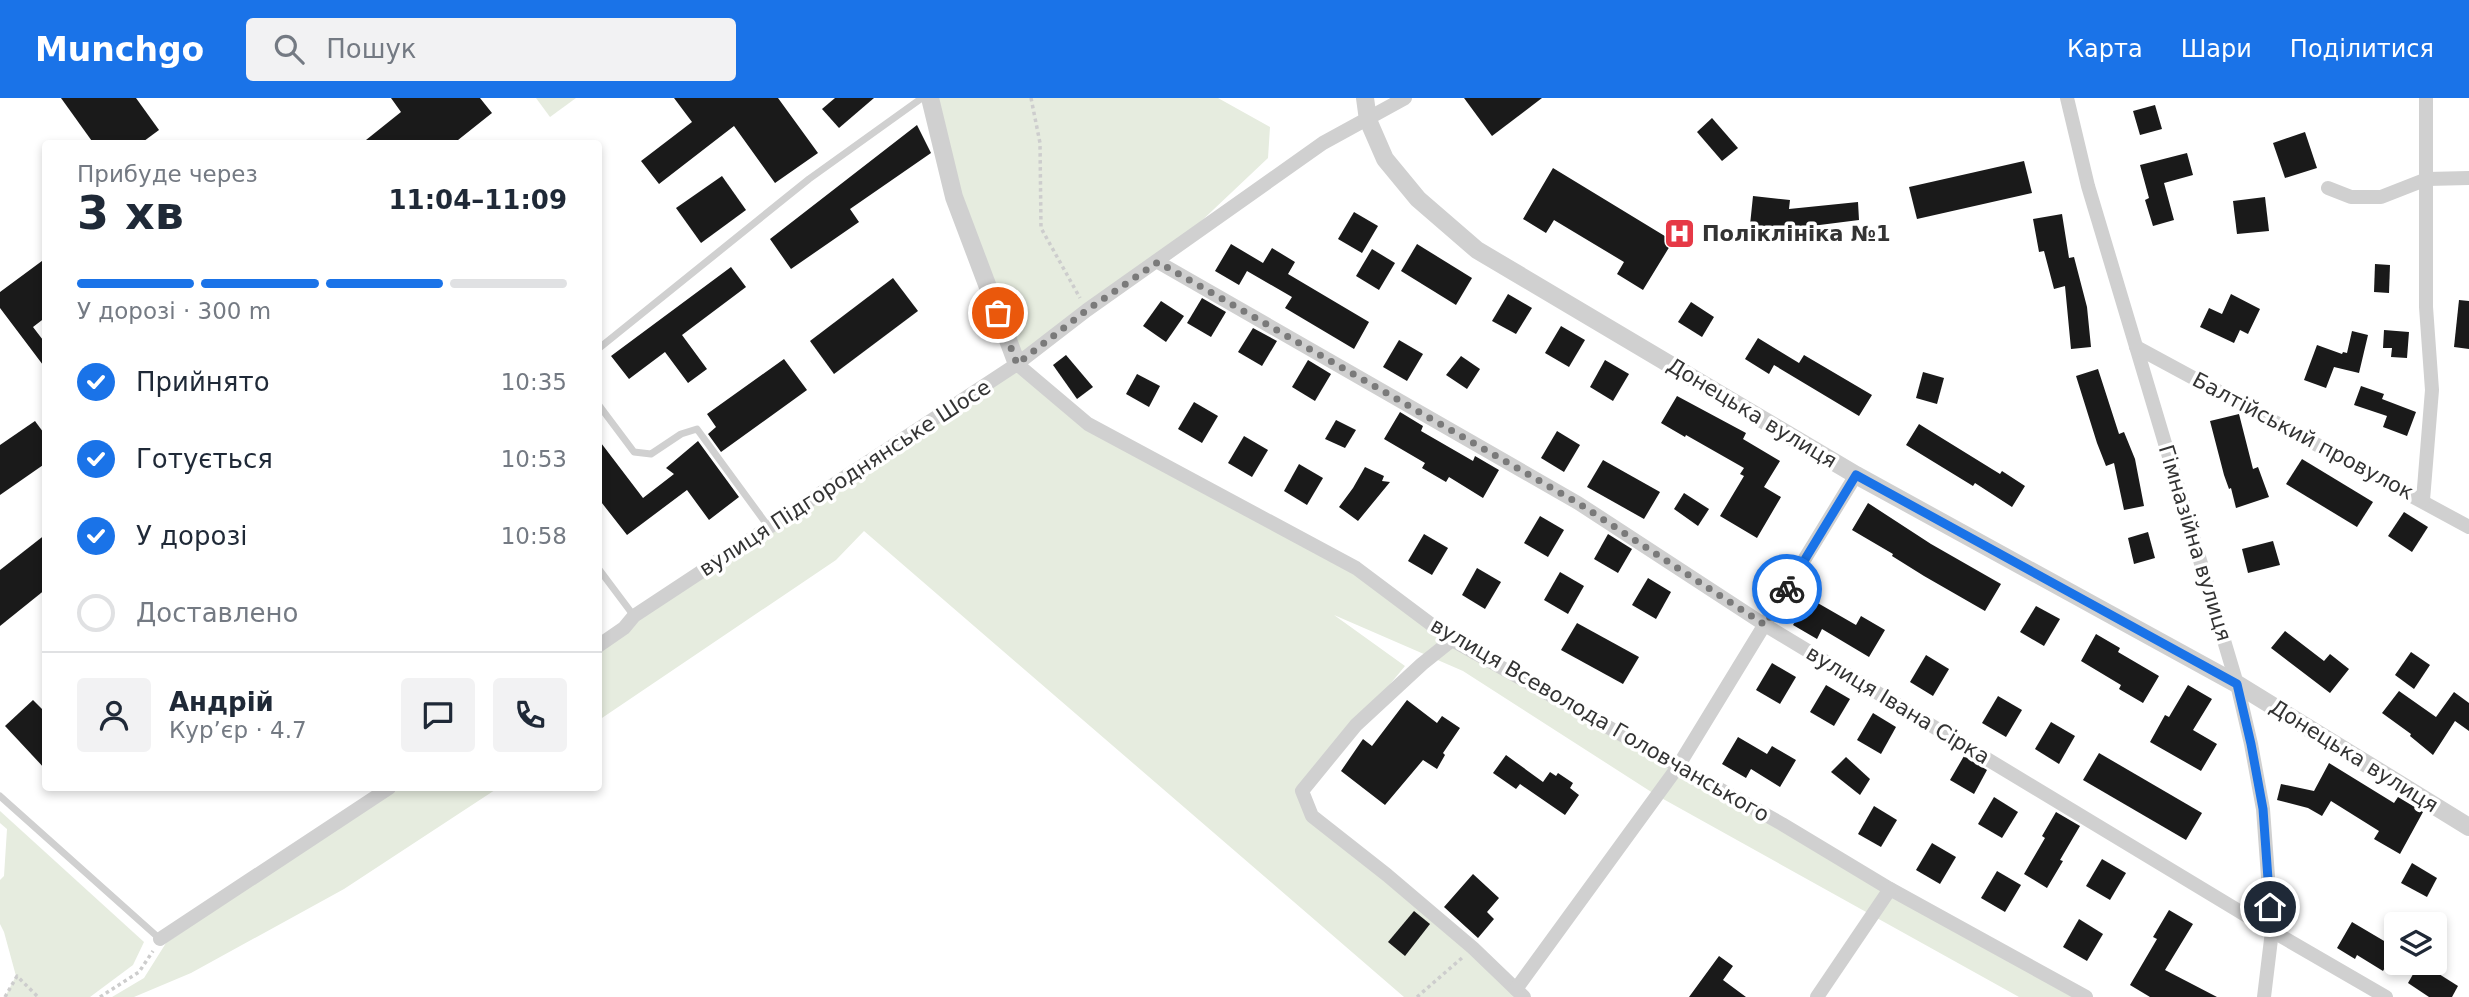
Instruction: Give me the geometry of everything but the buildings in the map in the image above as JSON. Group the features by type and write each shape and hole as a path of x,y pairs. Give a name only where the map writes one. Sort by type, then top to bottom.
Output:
{"street":[{"path":"930,98 954,197 1017,364"},
{"name":"Донецька вулиця","path":"1365,98 1368,120 1385,159 1418,199 1477,250 1856,475 2237,684 2469,827"},
{"name":"вулиця Підгороднянське Шосе","path":"602,643 624,628 635,616 768,526 1017,364 1087,310 1324,144 1405,98"},
{"name":"Гімназійна вулиця","path":"2067,98 2088,186 2237,684 2251,744 2263,809 2272,931 2264,997"},
{"path":"2423,500 2432,390 2426,307 2426,98"},
{"path":"2328,188 2351,197 2381,197 2427,179 2469,178"},
{"name":"вулиця Івана Сірка","path":"1158,262 1578,503 1765,625 2386,997"},
{"name":"Балтійський провулок","path":"2136,347 2469,527"},
{"name":"вулиця Всеволода Головчанського","path":"1017,364 1088,424 1356,568 1452,640 1677,768 1782,824 1890,890 2087,997"},
{"path":"1452,640 1356,725 1302,791 1312,816 1473,948 1520,993 1677,768 1856,475"},
{"path":"160,939 384,791"},
{"path":"1817,997 1890,890"}],"lane":[{"path":"602,346 809,179 922,98"},
{"path":"602,409 634,452 651,454 681,434 697,429 768,526"},
{"path":"602,573 635,616"},
{"path":"0,796 160,939"}],"path":[{"path":"1031,98 1040,143 1041,228 1087,310"},
{"path":"100,997 139,972 160,939"},
{"path":"1417,997 1473,948"},
{"path":"5,997 16,976 38,997"}],"shaded area":[{"path":"536,98 576,98 550,117"},
{"path":"930,98 1218,98 1270,127 1268,158 1158,262 1018,363 1088,424 1356,568 1452,640 2086,997 2019,997 1656,795 1463,671 1334,615 1405,666 1302,791 1312,816 1524,997 1404,997 864,531 836,560 602,718 602,644 1017,364"},
{"path":"386,791 493,791 344,889 191,973 134,997 112,997 144,978 166,943"},
{"path":"0,811 144,942 133,965 90,997 5,997 16,976 0,924 0,880 4,876 7,829 0,823"}],"way so far":[{"path":"998,313 1017,364 1087,310 1158,262 1578,503 1765,625 1787,589"}],"place":[{"name":"Поліклініка №1","path":"1679,234"}],"route":[{"path":"1787,589 1856,475 2237,684 2263,809 2270,907"}]}
